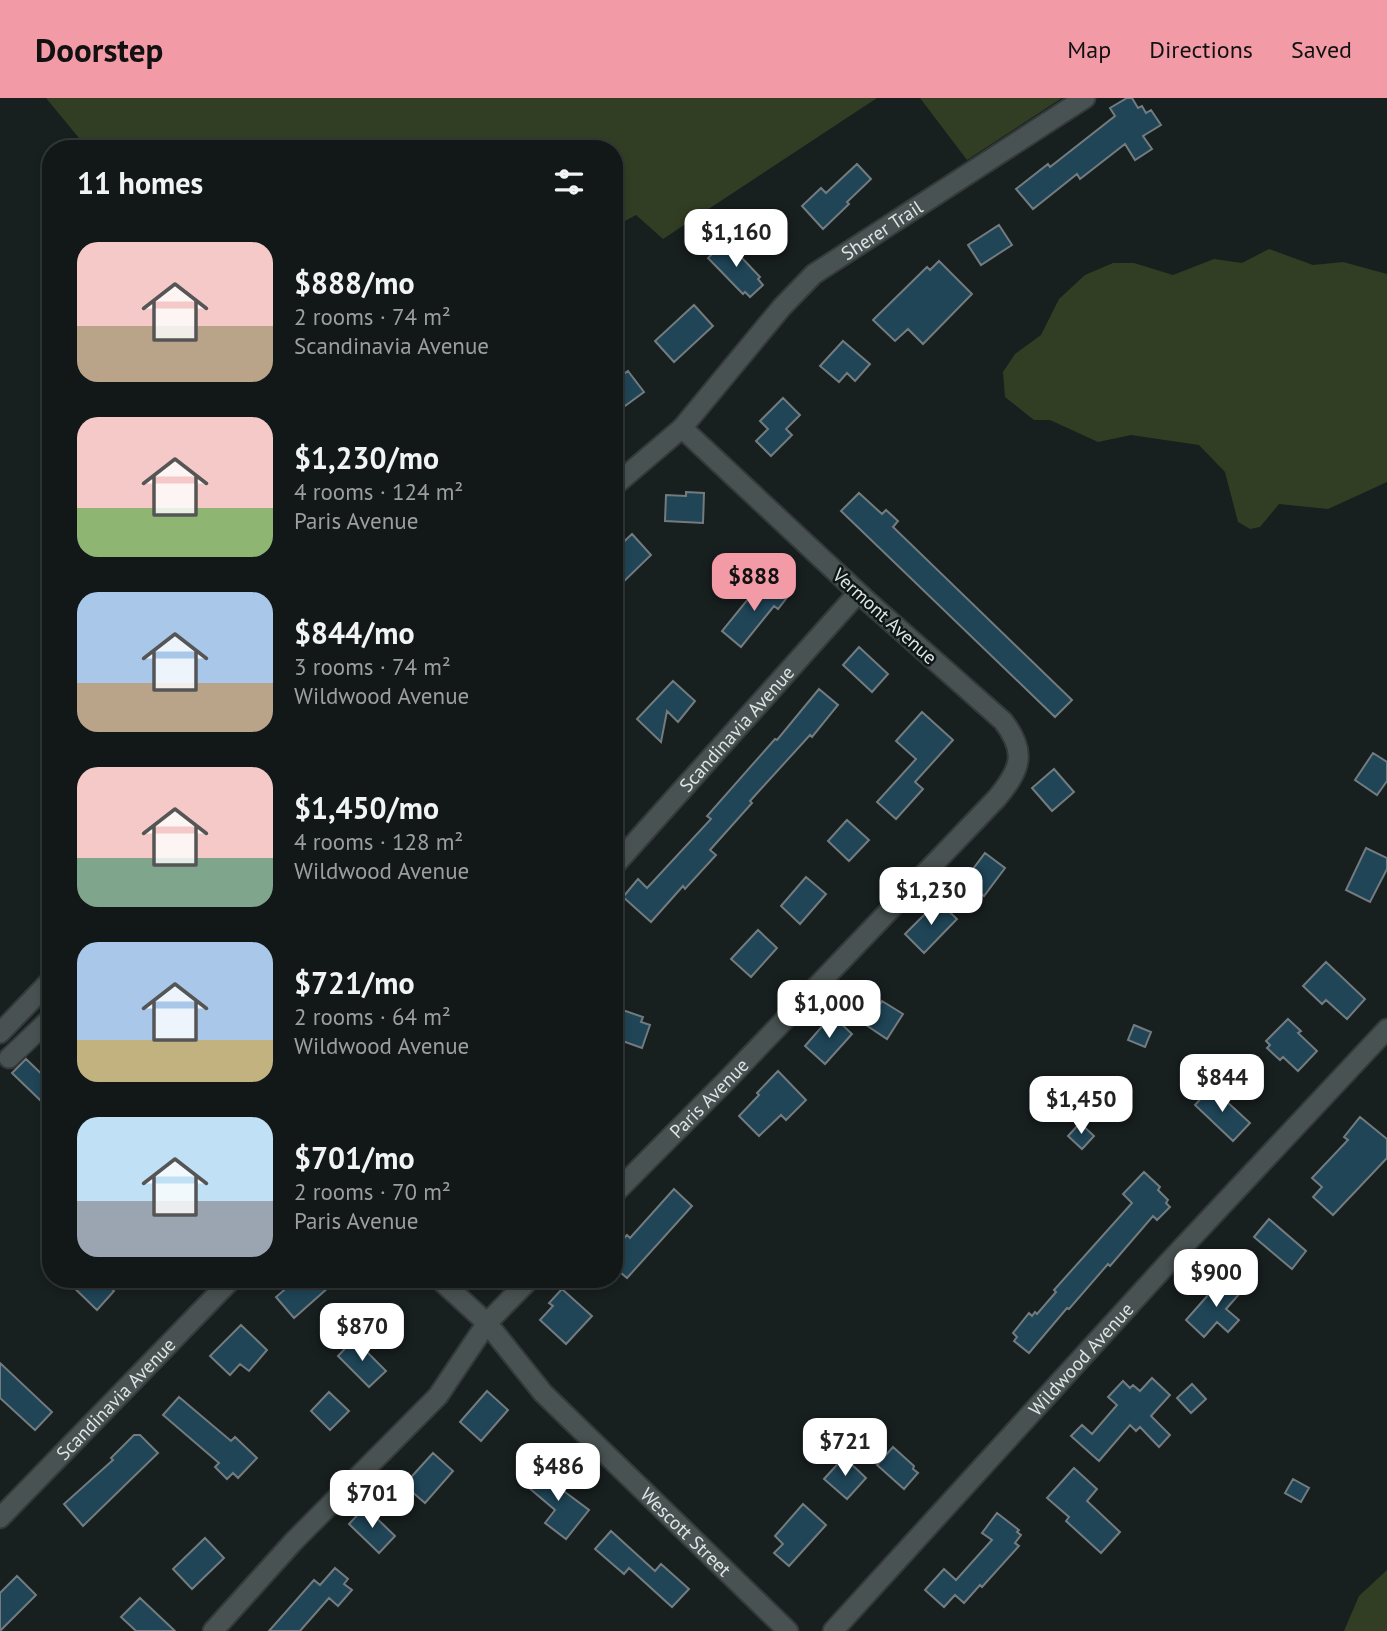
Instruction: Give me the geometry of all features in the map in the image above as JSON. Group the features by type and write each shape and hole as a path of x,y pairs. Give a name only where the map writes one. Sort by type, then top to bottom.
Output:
{"street":[{"name":"Sherer Trail","path":"623,478 682,428 798,289 814,274 1085,98"},
{"name":"Vermont Avenue","path":"682,428 858,593 1003,720 1016,740 1018,752"},
{"name":"Scandinavia Avenue","path":"623,856 858,593"},
{"name":"Paris Avenue","path":"623,1185 997,798 1018,769 1018,752"},
{"path":"0,1033 42,989"},
{"path":"9,1058 42,1027"},
{"name":"Wildwood Avenue","path":"833,1631 1168,1263 1387,1029"},
{"name":"Scandinavia Avenue","path":"0,1518 223,1288"},
{"name":"Wescott Street","path":"449,1288 487,1323 543,1392 788,1631"},
{"path":"213,1631 294,1541 438,1396 487,1323 521,1288"}],"green space":[{"path":"46,98 877,98 663,239 636,215 623,222 623,140 81,140"},
{"path":"920,98 1062,98 967,160"},
{"path":"1269,249 1313,265 1343,262 1387,274 1387,482 1328,509 1279,504 1260,527 1250,529 1238,522 1225,472 1199,445 1131,435 1098,442 1050,420 1034,420 1005,397 1003,372 1015,354 1041,335 1059,299 1085,275 1113,263 1134,263 1173,275 1214,259 1242,263"},
{"path":"1387,1570 1387,1631 1344,1631 1359,1596"}],"building":[{"path":"1132,98 1138,108 1142,106 1146,113 1151,110 1161,125 1143,136 1152,149 1135,160 1125,144 1080,179 1077,174 1033,209 1016,189 1048,164 1050,167 1115,116 1110,108"},
{"path":"857,164 871,179 823,229 802,206 821,188 826,193"},
{"path":"999,225 1012,245 981,265 968,245"},
{"path":"726,241 760,277 758,279 763,285 750,297 745,292 743,294 708,258"},
{"path":"939,261 972,294 923,344 908,329 895,341 873,320 927,267 930,270"},
{"path":"694,305 713,326 674,362 655,341"},
{"path":"843,341 870,364 855,381 847,373 839,382 820,366"},
{"path":"628,371 644,392 623,407 623,375"},
{"path":"783,398 800,415 786,429 792,435 771,456 756,441 768,429 760,421"},
{"path":"686,492 704,493 703,523 665,521 666,495 686,496"},
{"path":"859,493 882,514 886,510 898,521 893,527 1072,700 1055,717 841,511"},
{"path":"632,534 651,555 623,582 623,542"},
{"path":"771,580 789,595 778,609 774,606 741,647 722,631 748,599 755,600"},
{"path":"859,647 888,674 872,692 843,665"},
{"path":"673,681 695,701 678,722 667,711 661,742 637,719"},
{"path":"819,689 838,705 812,737 810,735 750,801 752,803 710,850 716,855 651,922 623,897 638,879 647,888 711,819 707,816 775,739 777,740"},
{"path":"922,712 953,740 915,782 923,789 896,819 877,802 916,759 896,741"},
{"path":"1373,753 1387,762 1387,781 1377,795 1355,780"},
{"path":"1054,769 1074,792 1052,811 1032,788"},
{"path":"847,820 869,840 849,861 828,841"},
{"path":"1366,848 1387,858 1387,869 1370,902 1346,890"},
{"path":"985,853 1005,868 984,896 964,881"},
{"path":"806,877 826,894 800,924 781,906"},
{"path":"938,901 957,919 924,953 905,934"},
{"path":"758,930 777,948 751,977 731,959"},
{"path":"1326,962 1365,999 1347,1019 1326,1000 1322,1004 1303,986"},
{"path":"882,1001 903,1014 887,1039 866,1025"},
{"path":"623,1010 643,1017 641,1022 650,1025 642,1048 623,1041"},
{"path":"832,1015 852,1034 825,1064 805,1046"},
{"path":"1288,1019 1317,1051 1298,1071 1283,1057 1280,1060 1267,1048 1270,1045 1266,1041"},
{"path":"1134,1025 1151,1032 1145,1047 1128,1040"},
{"path":"26,1059 42,1074 42,1098 40,1100 12,1073"},
{"path":"778,1071 806,1100 786,1120 781,1115 759,1136 739,1116"},
{"path":"1211,1087 1250,1123 1233,1141 1195,1105"},
{"path":"1360,1117 1387,1139 1387,1158 1333,1215 1313,1197 1322,1187 1312,1178 1348,1140 1344,1137"},
{"path":"1080,1123 1094,1136 1082,1149 1068,1136"},
{"path":"1144,1172 1160,1187 1158,1190 1168,1200 1166,1203 1170,1207 1157,1220 1153,1216 1029,1353 1014,1341 1017,1337 1013,1333 1029,1313 1032,1316 1035,1312 1037,1314 1056,1292 1054,1290 1132,1203 1123,1194"},
{"path":"674,1189 692,1206 627,1278 623,1275 623,1239 627,1235 630,1238"},
{"path":"1269,1219 1306,1251 1292,1269 1254,1237"},
{"path":"1224,1277 1241,1292 1226,1309 1239,1320 1228,1332 1217,1322 1204,1337 1186,1320"},
{"path":"74,1288 111,1288 114,1291 97,1310"},
{"path":"286,1288 328,1288 294,1318 276,1297"},
{"path":"562,1289 592,1316 566,1344 540,1320 553,1306 549,1303"},
{"path":"241,1325 267,1350 249,1371 240,1364 230,1375 210,1356"},
{"path":"354,1339 386,1371 369,1387 338,1356"},
{"path":"0,1363 52,1412 35,1430 0,1398"},
{"path":"1152,1378 1170,1395 1151,1416 1170,1435 1159,1447 1140,1427 1136,1431 1130,1425 1099,1461 1071,1436 1082,1425 1092,1434 1117,1405 1108,1397 1123,1381 1130,1388 1133,1385 1140,1391"},
{"path":"1192,1384 1206,1399 1191,1413 1177,1398"},
{"path":"487,1391 508,1410 481,1441 460,1422"},
{"path":"329,1392 349,1411 330,1430 311,1411"},
{"path":"179,1397 231,1441 235,1437 257,1458 238,1478 233,1473 227,1479 215,1467 219,1463 163,1415"},
{"path":"134,1435 140,1435 158,1453 83,1526 64,1504 113,1460 111,1458"},
{"path":"893,1447 918,1473 904,1489 877,1465"},
{"path":"433,1453 453,1471 425,1503 404,1485"},
{"path":"844,1457 866,1478 847,1499 824,1479"},
{"path":"543,1467 564,1484 561,1489 589,1510 566,1539 545,1523 555,1510 528,1487"},
{"path":"1074,1468 1097,1489 1087,1501 1120,1532 1101,1553 1066,1521 1069,1517 1047,1498"},
{"path":"1293,1479 1309,1488 1301,1502 1285,1493"},
{"path":"803,1504 826,1525 789,1566 774,1553 783,1544 775,1536"},
{"path":"365,1507 395,1536 379,1553 349,1524"},
{"path":"997,1513 1019,1530 1017,1532 1021,1535 1015,1543 1019,1546 964,1603 955,1595 944,1607 925,1590 944,1569 956,1580 992,1540 982,1533"},
{"path":"611,1531 655,1571 661,1564 689,1589 672,1607 629,1568 624,1574 595,1549"},
{"path":"205,1538 224,1558 192,1589 173,1569"},
{"path":"335,1568 348,1579 344,1584 352,1590 338,1606 329,1598 300,1631 269,1631 314,1580 320,1585"},
{"path":"17,1576 36,1595 0,1631 0,1593"},
{"path":"140,1598 175,1631 136,1631 121,1617"}]}
